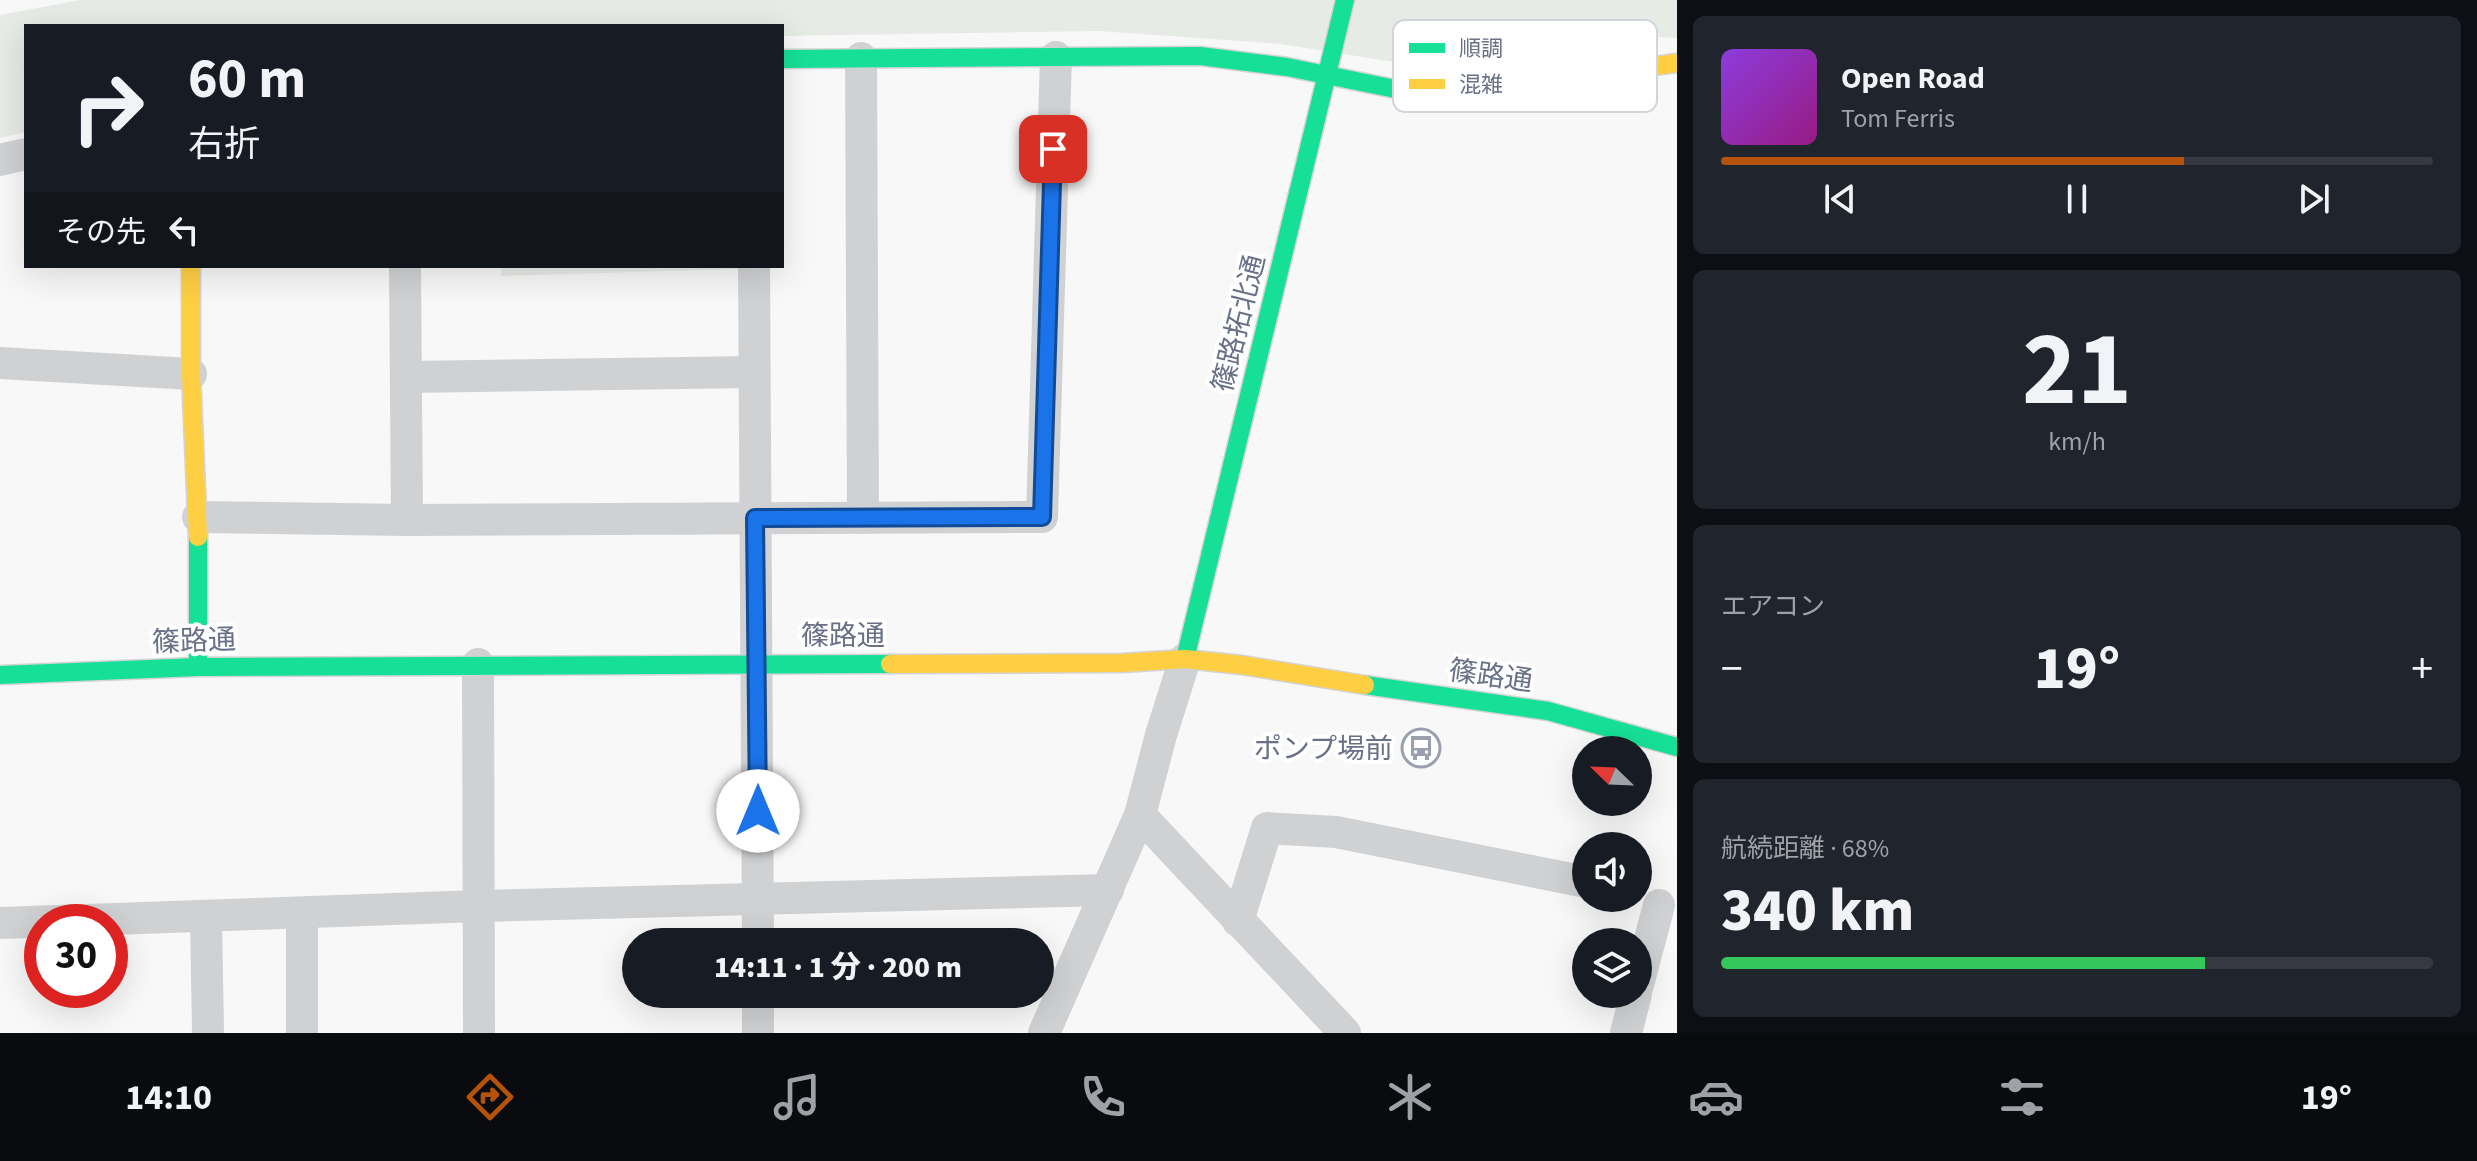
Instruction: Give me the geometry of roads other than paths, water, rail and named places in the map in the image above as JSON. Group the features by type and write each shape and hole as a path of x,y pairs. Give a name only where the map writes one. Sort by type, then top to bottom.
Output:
{"street":[{"name":"篠路拓北通","path":"1185,659 1345,0"},
{"path":"784,59 1200,56 1287,67 1393,88"},
{"path":"198,517 407,520 1042,517 1056,57"},
{"path":"861,58 863,518"},
{"path":"1657,66 1677,63"},
{"path":"0,160 24,154"},
{"path":"191,268 191,374 198,517 198,667"},
{"path":"405,268 407,520"},
{"path":"754,268 758,928"},
{"path":"0,363 191,374"},
{"path":"406,377 754,372"},
{"path":"1044,1033 1140,815 1185,659"},
{"name":"篠路通","path":"0,675 198,667 1122,663 1185,659 1548,711 1677,747"},
{"path":"478,664 479,1033"},
{"path":"1140,815 1345,1033"},
{"path":"1238,921 1267,828 1336,832 1572,879"},
{"path":"0,923 479,906 1108,890"},
{"path":"1652,928 1658,904"},
{"path":"302,914 302,1033"},
{"path":"206,917 208,1033"},
{"path":"758,1008 758,1033"},
{"path":"1626,1033 1632,1008"}],"place":[{"name":"ポンプ場前","path":"1421,748"}]}
